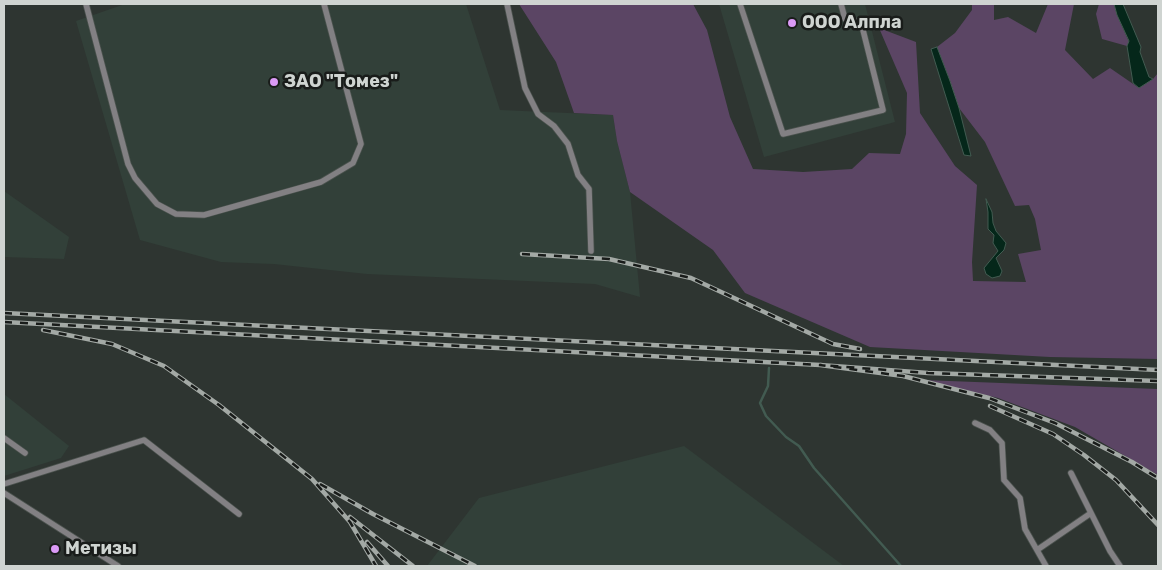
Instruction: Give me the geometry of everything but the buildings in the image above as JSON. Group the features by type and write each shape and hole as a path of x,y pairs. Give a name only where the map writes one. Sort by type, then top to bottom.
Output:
{"lane":[{"path":"86,4 128,164 135,178 156,204 176,214 204,216 243,203 321,182 353,163 362,144 324,4"},
{"path":"507,4 525,88 538,114 554,126 568,144 578,175 589,189 591,251"},
{"path":"740,4 783,134 882,110 861,22 845,19 841,4"},
{"path":"975,423 990,430 1002,443 1004,480 1020,498 1025,529 1046,566"},
{"path":"4,438 25,453"},
{"path":"4,484 144,440 239,514"},
{"path":"1071,474 1110,551 1120,566"},
{"path":"4,493 118,566"},
{"path":"1037,550 1091,513"}],"shaded area":[{"path":"125,4 466,4 500,110 613,115 617,141 630,192 640,297 595,284 367,274 274,264 221,262 140,240 76,21"},
{"path":"519,4 693,4 707,30 730,117 753,169 803,172 852,169 869,153 900,154 906,134 907,93 879,28 916,42 920,113 955,166 977,185 972,262 973,281 1026,282 1018,254 1041,250 1035,219 1029,205 1015,206 985,142 959,108 937,47 955,33 972,10 972,4 994,4 994,20 1008,17 1036,33 1048,4 1074,4 1065,50 1093,79 1110,68 1139,88 1153,79 1158,73 1158,359 1050,357 870,347 745,293 713,250 630,192 617,141 613,115 574,113 556,62"},
{"path":"719,4 865,4 895,122 764,157"},
{"path":"1099,4 1114,4 1129,42 1127,46 1102,39 1096,14"},
{"path":"1114,4 1123,4 1141,47 1140,52 1149,77 1153,79 1139,88 1133,83 1127,46 1129,41"},
{"path":"937,47 959,108 971,156 964,155 931,49"},
{"path":"4,191 69,237 64,259 4,257"},
{"path":"986,199 992,212 996,231 1006,243 1004,250 996,258 1002,271 1000,276 992,278 986,274 984,268 998,251 993,243 994,235 988,229"},
{"path":"923,380 1158,389 1158,475 1075,427 998,398"},
{"path":"4,394 69,446 61,458 4,476"},
{"path":"684,446 844,566 427,566 479,498"}],"waterway":[{"path":"769,368 768,386 760,403 766,416 786,437 799,446 814,468 901,566"}],"railway":[{"path":"522,254 609,259 691,278 833,344 860,349"},
{"path":"4,313 1158,370"},
{"path":"4,322 820,365"},
{"path":"43,330 112,344 164,366 219,405 312,479 350,522 376,566"},
{"path":"1158,381 928,373 820,365 903,376 989,398 1055,423 1132,462 1158,478"},
{"path":"990,406 1053,434 1084,455 1116,480 1158,525"},
{"path":"320,484 373,514 475,566"},
{"path":"350,517 413,566"},
{"path":"367,542 388,566"}],"place":[{"name":"ООО Алпла","path":"792,23"},
{"name":"ЗАО \"Томез\"","path":"274,82"},
{"name":"Метизы","path":"55,549"}]}
